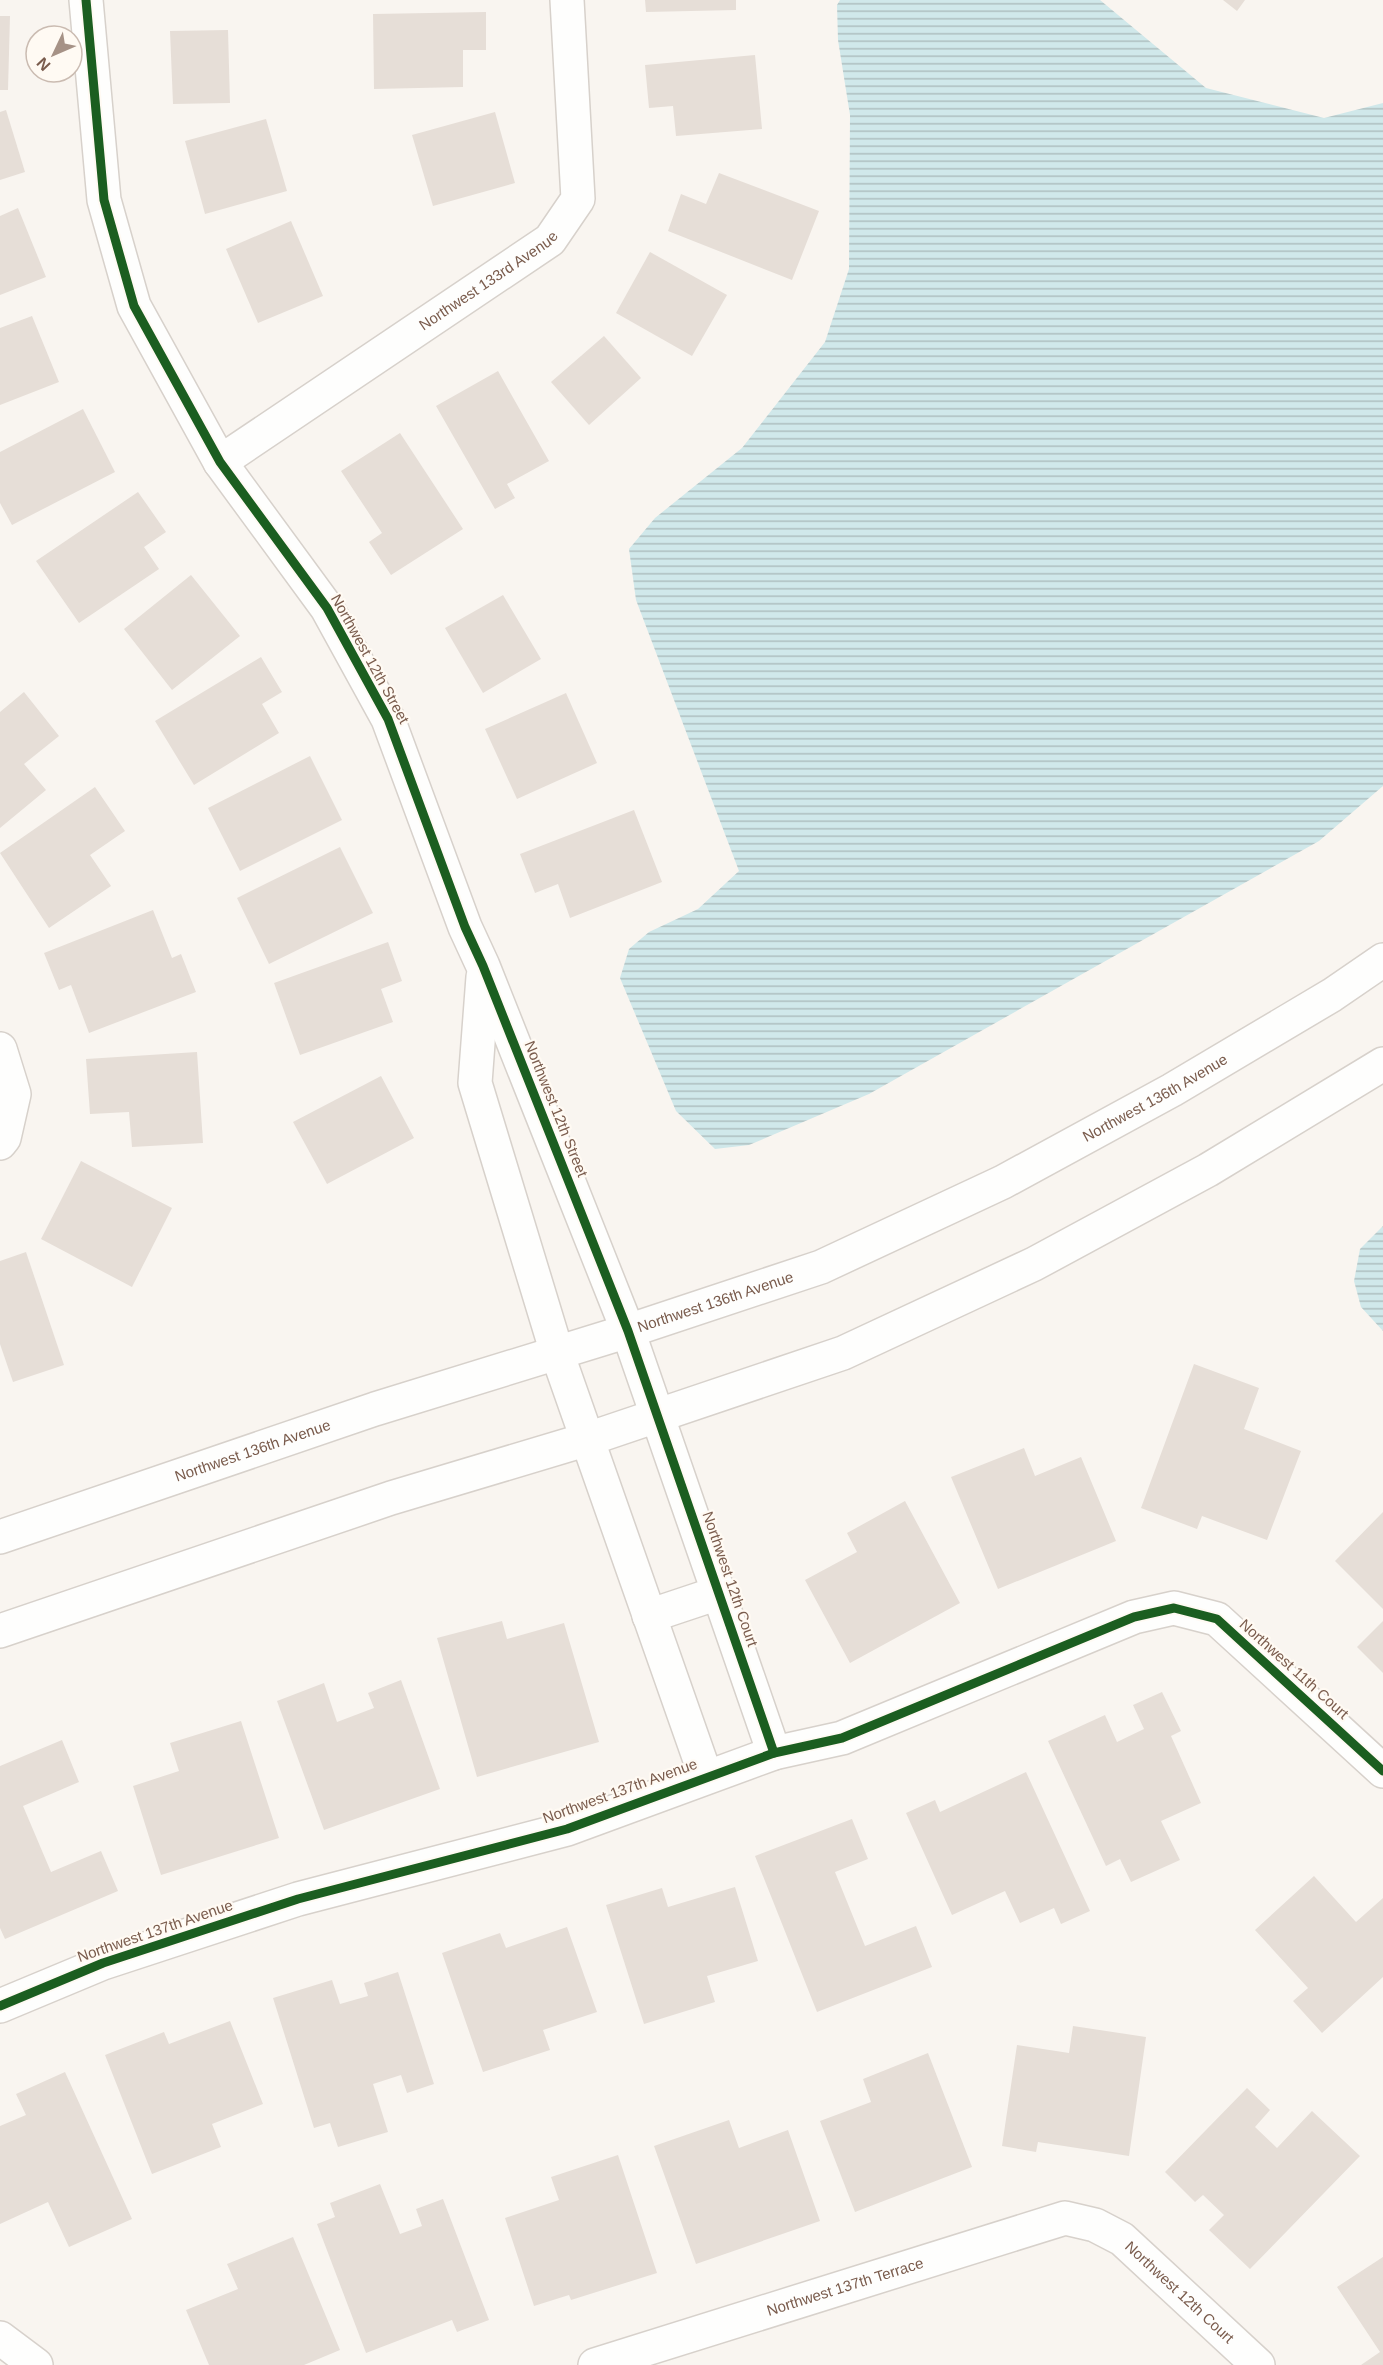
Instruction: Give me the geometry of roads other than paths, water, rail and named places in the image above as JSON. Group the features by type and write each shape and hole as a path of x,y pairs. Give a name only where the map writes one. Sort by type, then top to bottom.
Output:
{"street":[{"name":"Northwest 12th Street","path":"86,0 104,200 134,306 220,462 327,608 388,719 465,927 483,966 628,1331 657,1416"},
{"name":"Northwest 133rd Avenue","path":"220,462 550,240 578,199 567,0"},
{"name":"Northwest 136th Avenue","path":"0,1537 363,1413 628,1331 820,1267 1003,1182 1182,1084 1332,995 1383,960"},
{"name":"Northwest 12th Street","path":"483,966 476,1083 557,1353 588,1439"},
{"path":"0,1049 14,1094 2,1141"},
{"path":"0,1631 391,1498 588,1439 843,1353 1034,1264 1208,1170 1383,1064"},
{"name":"Northwest 12th Court","path":"657,1416 774,1753"},
{"path":"588,1439 706,1777"},
{"path":"649,1616 718,1593"},
{"name":"Northwest 137th Avenue","path":"0,2006 103,1963 298,1899 567,1829 774,1753 842,1738 1134,1617 1174,1608"},
{"name":"Northwest 11th Court","path":"1174,1608 1216,1619 1383,1771"},
{"name":"Northwest 137th Terrace","path":"595,2365 1065,2218 1095,2225"},
{"name":"Northwest 12th Court","path":"1095,2225 1122,2239 1257,2365"},
{"path":"0,2338 36,2365"}],"water":[{"path":"840,0 1100,0 1206,88 1324,118 1383,103 1383,786 1319,841 869,1094 749,1145 715,1149 676,1111 620,978 629,949 649,932 698,909 739,871 636,600 629,549 655,518 742,448 825,342 849,269 850,115 838,40 837,5"},
{"path":"1383,1226 1383,1331 1361,1307 1354,1281 1360,1249"}]}
